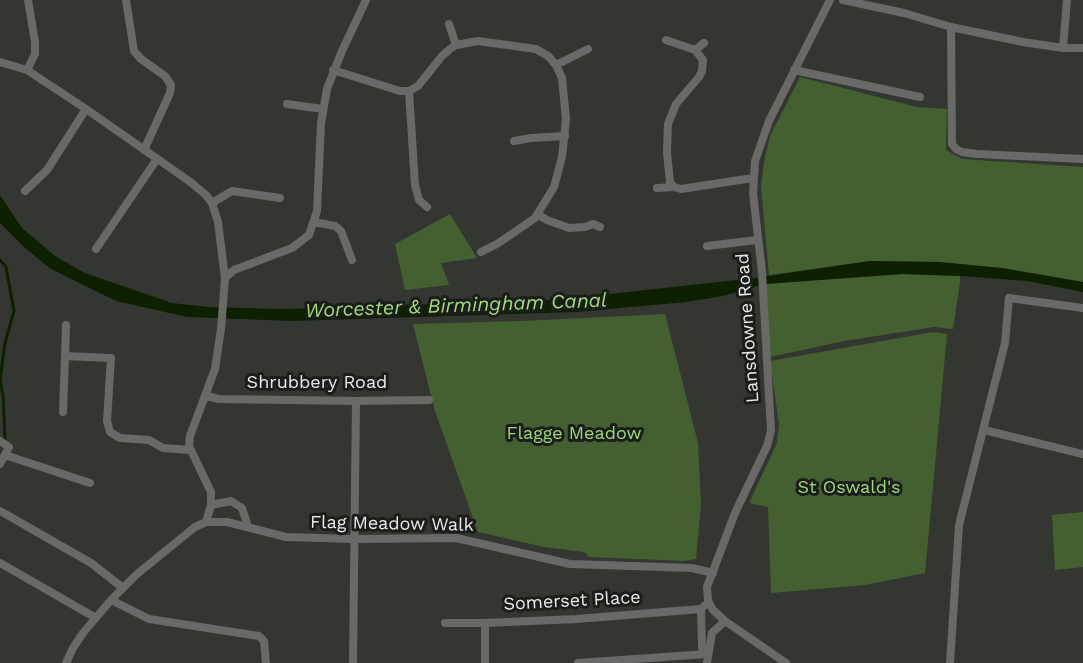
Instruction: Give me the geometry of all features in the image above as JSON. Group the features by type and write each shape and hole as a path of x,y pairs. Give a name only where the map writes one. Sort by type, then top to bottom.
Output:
{"street":[{"path":"27,70 35,54 28,0"},
{"path":"126,0 134,51 165,76 171,85 170,93 144,150"},
{"path":"225,278 234,270 292,248 309,235 318,200 323,109 333,70 366,0"},
{"name":"Lansdowne Road","path":"708,601 707,587 735,513 767,446 771,431 763,286 753,178 759,146 830,0"},
{"path":"843,0 1023,42 1064,48 1083,48"},
{"path":"1064,48 1067,0"},
{"path":"450,24 456,45"},
{"path":"951,27 952,144 956,149 977,154 1083,159"},
{"path":"666,40 695,50 703,60 702,70 676,104 668,124 667,153 670,182 674,187"},
{"path":"333,70 400,91 410,91 418,86 442,56 456,45 478,41 536,49 556,64 562,78 566,99 565,136 554,187 535,218 481,252"},
{"path":"695,50 704,43"},
{"path":"556,64 588,49"},
{"path":"0,62 27,70 86,108 198,188 212,203 218,222 225,278 218,354 206,396 190,436 190,450 211,492 211,505 206,522 195,527 137,574 111,600 73,648 66,663"},
{"path":"794,70 920,97"},
{"path":"410,91 415,185 419,200 428,207"},
{"path":"287,104 323,109"},
{"path":"25,191 47,170 86,108"},
{"path":"514,141 565,136"},
{"path":"96,249 157,159"},
{"path":"657,188 681,189 753,178"},
{"path":"212,203 232,191 280,198"},
{"path":"537,214 569,228 593,224 600,227"},
{"path":"314,222 335,226 341,231 352,260"},
{"path":"707,246 757,240"},
{"path":"950,663 959,525 1005,343 1009,298 1083,308"},
{"path":"63,412 66,325"},
{"path":"65,356 111,358 106,421 110,432 120,438 149,440 163,448 190,450"},
{"name":"Shrubbery Road","path":"206,396 219,399 429,400"},
{"path":"353,663 356,401"},
{"path":"984,430 1083,454"},
{"path":"0,441 9,447 0,464"},
{"path":"5,455 90,483"},
{"path":"211,505 231,501 242,508 248,527"},
{"path":"0,511 91,563 123,588"},
{"name":"Flag Meadow Walk","path":"206,522 227,522 286,537 456,538 570,564 692,568 713,573"},
{"path":"0,563 96,618"},
{"path":"111,600 148,619 259,636 264,642 266,663"},
{"path":"707,659 702,648 701,609 708,601 713,610 725,621 786,663"},
{"name":"Somerset Place","path":"445,623 485,623 701,609"},
{"path":"707,659 712,633 725,621"},
{"path":"485,623 485,663"},
{"path":"578,663 707,659"}],"green space":[{"path":"800,77 917,107 947,109 946,150 962,159 1083,167 1083,282 1002,268 939,262 870,261 769,275 761,187 764,162 770,136"},
{"path":"450,214 477,258 441,263 449,285 405,290 395,244"},
{"path":"902,274 960,276 953,329 934,327 844,341 770,357 765,284"},
{"name":"Flagge Meadow","path":"665,314 698,443 701,504 696,559 684,561 589,557 584,552 544,547 478,532 435,411 413,324"},
{"name":"St Oswald's","path":"933,332 947,334 925,573 865,585 771,593 768,507 749,503 777,443 779,424 770,361"},
{"path":"1083,512 1083,567 1055,570 1052,515"}],"water":[{"name":"Worcester & Birmingham Canal","path":"0,195 22,228 55,256 85,273 172,303 209,307 282,309 554,300 755,278 870,261 939,262 1002,268 1083,282 1083,292 1027,281 902,274 765,284 723,296 686,302 578,312 291,321 187,317 116,301 51,269 25,248 0,223"}],"waterway":[{"path":"0,260 6,267 14,311 5,343 0,380 5,439"}]}
